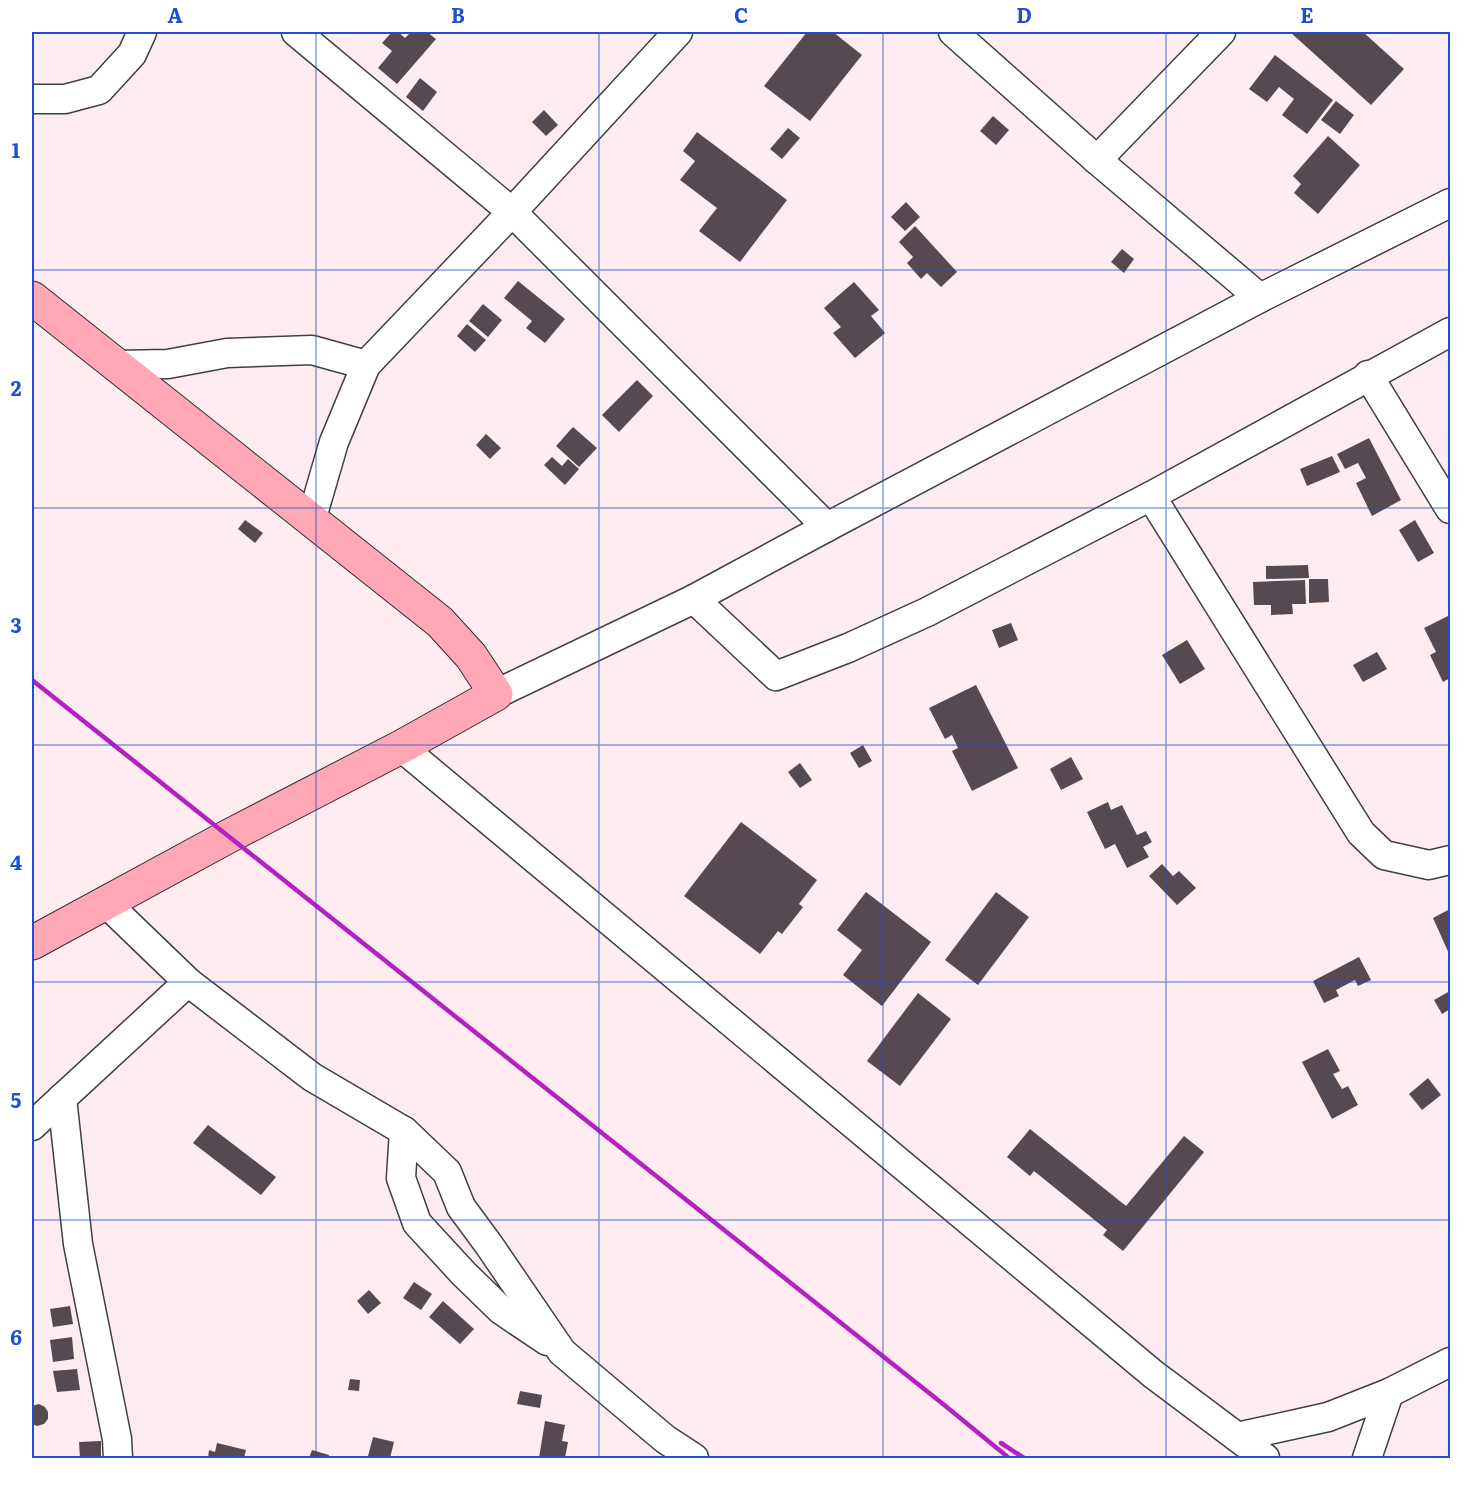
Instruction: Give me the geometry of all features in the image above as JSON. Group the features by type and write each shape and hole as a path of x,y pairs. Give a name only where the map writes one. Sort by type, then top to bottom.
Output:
{"street":[{"path":"32,99 65,99 99,90 132,54 142,32"},
{"path":"296,32 512,212 827,527"},
{"path":"311,521 334,442 366,365 512,212 678,32"},
{"path":"952,32 1097,160 1260,298"},
{"path":"1097,160 1221,32"},
{"path":"34,938 401,747 496,694 694,599 1260,298 1450,203"},
{"path":"32,297 440,622 471,656 496,694"},
{"path":"694,599 776,676 849,648 927,612 1151,496 1450,332"},
{"path":"118,365 168,364 227,353 312,350 366,365"},
{"path":"1368,375 1450,509"},
{"path":"1151,496 1361,833 1384,855 1429,865 1450,860"},
{"path":"401,747 1153,1374 1264,1458"},
{"path":"105,902 188,982 312,1077 404,1131 447,1172 461,1207 562,1352"},
{"path":"32,1126 188,982"},
{"path":"62,1098 78,1244 117,1439 118,1458"},
{"path":"404,1131 401,1178 417,1223 501,1310 562,1352 661,1449 694,1458"},
{"path":"1237,1437 1328,1417 1389,1393 1450,1362"},
{"path":"1367,1458 1389,1393"}],"building":[{"path":"392,32 398,32 405,38 411,32 427,32 436,39 397,84 378,68 392,51 382,43"},
{"path":"807,32 833,32 862,55 810,121 764,86"},
{"path":"1290,32 1363,32 1404,69 1371,105"},
{"path":"1275,55 1333,100 1307,134 1282,115 1294,99 1279,87 1267,102 1249,89"},
{"path":"420,78 437,92 423,111 406,97"},
{"path":"1336,101 1354,115 1340,134 1321,120"},
{"path":"544,110 558,125 546,136 532,122"},
{"path":"993,116 1009,130 996,145 980,131"},
{"path":"788,128 800,138 782,159 770,149"},
{"path":"697,132 787,200 740,262 699,231 717,208 680,180 695,161 683,151"},
{"path":"1328,136 1360,165 1318,214 1294,193 1301,184 1293,176"},
{"path":"906,202 920,217 905,231 891,217"},
{"path":"915,226 957,272 941,287 927,273 921,279 907,263 913,257 899,242"},
{"path":"1122,249 1134,259 1124,273 1111,262"},
{"path":"518,281 565,319 545,343 526,328 532,321 504,298"},
{"path":"854,282 879,310 871,316 885,333 855,358 833,333 841,327 824,308"},
{"path":"483,304 502,320 488,337 469,321"},
{"path":"467,324 486,340 475,352 457,336"},
{"path":"637,380 653,396 619,432 602,415"},
{"path":"573,427 597,448 579,467 556,446"},
{"path":"486,434 501,448 490,459 476,445"},
{"path":"1369,438 1401,500 1372,516 1356,483 1366,478 1358,463 1345,469 1337,454"},
{"path":"1332,456 1340,472 1307,486 1300,469"},
{"path":"552,457 562,466 568,459 579,469 565,485 544,465"},
{"path":"245,520 263,533 255,543 238,529"},
{"path":"1415,520 1434,553 1418,562 1399,530"},
{"path":"1308,565 1309,578 1266,579 1266,566"},
{"path":"1309,579 1328,579 1329,602 1309,603"},
{"path":"1305,580 1306,604 1292,604 1293,614 1271,615 1271,605 1254,605 1253,582"},
{"path":"1450,615 1450,678 1443,682 1430,655 1436,652 1424,628"},
{"path":"1011,623 1018,640 999,648 992,630"},
{"path":"1187,640 1205,669 1180,684 1162,655"},
{"path":"1377,652 1387,669 1363,682 1353,665"},
{"path":"976,685 1018,768 972,791 952,751 958,748 952,735 945,739 929,708"},
{"path":"863,745 872,761 859,768 850,753"},
{"path":"1071,757 1083,779 1061,790 1050,769"},
{"path":"800,763 812,780 800,788 788,772"},
{"path":"1108,802 1111,810 1122,805 1137,835 1146,831 1152,842 1143,847 1149,857 1127,868 1115,844 1105,849 1087,812"},
{"path":"741,822 817,880 799,904 803,907 782,934 778,931 760,954 684,896"},
{"path":"1162,864 1173,876 1179,871 1196,888 1177,905 1149,876"},
{"path":"866,892 931,942 882,1006 843,975 862,950 837,930"},
{"path":"996,892 1029,917 978,985 945,960"},
{"path":"1450,909 1450,956 1433,918"},
{"path":"1359,957 1371,980 1358,986 1355,980 1336,990 1339,996 1324,1003 1313,981"},
{"path":"1450,991 1450,1009 1442,1014 1434,1000"},
{"path":"918,993 951,1019 900,1086 867,1061"},
{"path":"1328,1049 1340,1071 1333,1074 1342,1089 1348,1086 1358,1105 1332,1119 1302,1062"},
{"path":"1428,1078 1441,1095 1422,1110 1409,1094"},
{"path":"208,1125 276,1177 261,1195 193,1143"},
{"path":"1030,1129 1126,1206 1184,1136 1204,1152 1123,1251 1103,1235 1107,1230 1034,1171 1030,1176 1007,1157"},
{"path":"414,1282 432,1294 421,1310 403,1298"},
{"path":"369,1290 381,1303 368,1314 357,1301"},
{"path":"443,1301 474,1329 460,1344 429,1317"},
{"path":"70,1306 73,1324 53,1327 50,1309"},
{"path":"72,1337 74,1359 53,1362 50,1340"},
{"path":"77,1369 80,1390 57,1392 53,1371"},
{"path":"350,1379 360,1380 359,1391 348,1390"},
{"path":"520,1391 542,1395 540,1408 517,1404"},
{"path":"39,1404 48,1412 48,1419 44,1424 37,1426 32,1424 32,1406"},
{"path":"545,1421 565,1425 562,1441 568,1442 565,1458 539,1458"},
{"path":"373,1437 394,1442 390,1458 368,1456"},
{"path":"101,1441 101,1458 80,1458 79,1442"},
{"path":"217,1443 246,1450 244,1458 208,1458 209,1450 215,1452"},
{"path":"312,1450 329,1455 328,1458 309,1458"}],"railway":[{"path":"32,680 1009,1458"},
{"path":"1001,1443 1024,1458"}]}
